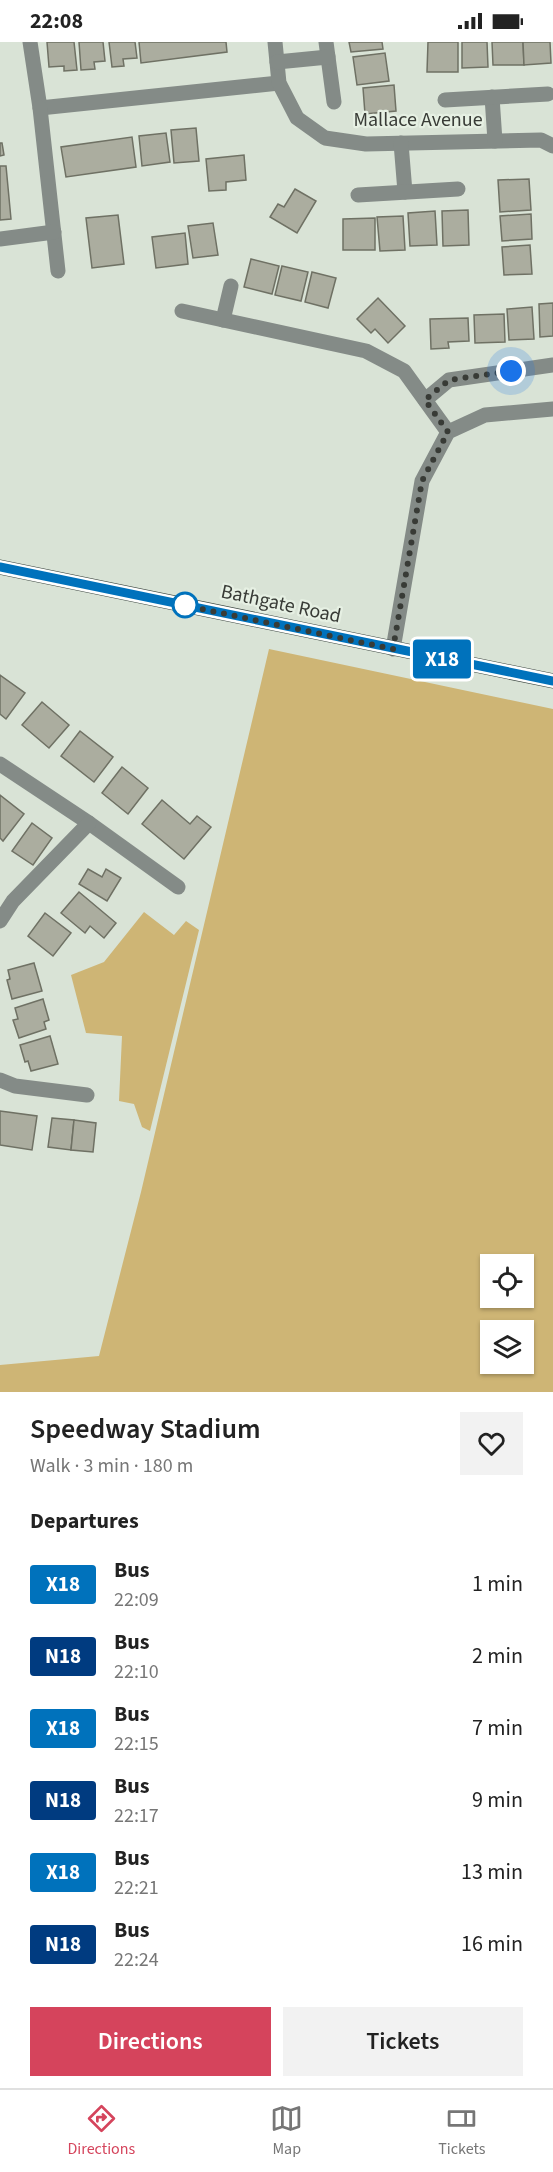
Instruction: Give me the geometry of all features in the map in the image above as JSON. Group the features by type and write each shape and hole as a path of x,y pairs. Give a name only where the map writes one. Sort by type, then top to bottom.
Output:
{"main road":[{"name":"Bathgate Road","path":"0,567 553,681"}],"street":[{"path":"30,42 40,108 58,271"},
{"name":"Mallace Avenue","path":"275,42 279,83 297,118 326,138 366,144 541,140 553,146"},
{"path":"277,62 327,49 333,102"},
{"path":"40,108 279,83"},
{"path":"445,100 548,94"},
{"path":"492,97 495,141"},
{"path":"401,144 405,192"},
{"path":"358,195 458,189"},
{"path":"0,239 54,232"},
{"path":"224,320 231,286"},
{"path":"182,311 366,351 404,371 448,432"},
{"path":"425,400 449,380 553,365"},
{"path":"393,649 422,481 448,432 485,415 553,409"},
{"path":"0,764 89,823 178,887"},
{"path":"0,921 13,901 89,823"},
{"path":"0,1080 15,1086 87,1095"}],"shaded area":[{"path":"269,649 553,709 553,1392 0,1392 0,1365 99,1356 141,1192"},
{"path":"144,912 174,935 186,921 199,930 150,1131 142,1127 134,1104 119,1101 122,1036 86,1033 71,975 104,962"}],"building":[{"path":"47,42 74,42 77,70 64,71 64,66 49,67"},
{"path":"79,42 103,42 105,61 94,62 95,69 81,70"},
{"path":"109,42 135,42 137,58 123,59 124,66 112,67"},
{"path":"139,42 226,42 227,52 141,63"},
{"path":"349,42 382,42 383,49 351,52"},
{"path":"428,42 458,42 458,72 427,72"},
{"path":"462,42 487,42 488,67 462,68"},
{"path":"492,42 523,42 524,65 493,65"},
{"path":"523,42 550,42 551,63 524,65"},
{"path":"385,53 389,81 357,85 353,57"},
{"path":"394,85 396,111 365,114 363,88"},
{"path":"196,128 199,161 174,163 171,130"},
{"path":"166,133 170,162 142,166 139,136"},
{"path":"132,137 136,167 66,177 61,147"},
{"path":"0,143 2,143 4,155 0,156"},
{"path":"244,155 246,180 226,182 226,190 209,191 206,159"},
{"path":"0,166 6,166 11,219 0,220"},
{"path":"529,179 531,210 500,212 498,180"},
{"path":"295,189 316,201 297,233 270,217 278,204 284,207"},
{"path":"468,210 469,245 443,246 442,211"},
{"path":"435,211 437,245 410,246 408,213"},
{"path":"531,214 532,239 502,241 500,216"},
{"path":"118,215 124,264 92,268 86,218"},
{"path":"403,216 405,250 380,251 377,217"},
{"path":"375,218 375,250 343,250 343,219"},
{"path":"213,223 218,255 193,258 188,226"},
{"path":"185,233 188,264 156,268 152,237"},
{"path":"530,245 532,274 504,275 502,247"},
{"path":"251,259 279,266 272,294 244,287"},
{"path":"282,266 308,272 301,301 275,295"},
{"path":"312,272 336,278 328,308 305,302"},
{"path":"378,298 405,326 388,343 375,329 371,333 357,319"},
{"path":"553,303 553,336 540,337 539,304"},
{"path":"532,307 534,339 509,340 507,309"},
{"path":"504,314 505,342 475,343 474,315"},
{"path":"468,318 469,341 448,342 449,348 431,349 430,319"},
{"path":"0,675 25,693 6,719 0,714"},
{"path":"42,702 69,725 49,748 22,725"},
{"path":"80,731 113,757 94,782 61,756"},
{"path":"122,767 148,788 128,814 102,793"},
{"path":"0,795 24,814 3,841 0,838"},
{"path":"162,800 190,824 197,816 211,827 184,859 142,824"},
{"path":"32,823 52,838 33,865 12,851"},
{"path":"88,869 102,877 106,869 121,878 107,901 79,884"},
{"path":"79,892 116,923 104,938 90,926 85,933 61,913"},
{"path":"45,913 71,933 53,956 28,936"},
{"path":"34,963 42,991 12,999 7,980 10,979 8,970"},
{"path":"43,999 49,1020 44,1022 46,1029 19,1038 13,1020 18,1019 15,1008"},
{"path":"50,1036 58,1064 31,1071 28,1061 25,1062 20,1045"},
{"path":"0,1111 37,1116 32,1150 0,1145"},
{"path":"52,1118 74,1120 71,1150 48,1147"},
{"path":"74,1120 96,1123 93,1152 71,1150"}],"bus line":[{"name":"X18","path":"0,567 553,681"}],"route":[{"path":"185,605 178,604 393,649 422,481 448,432 425,400 449,380 511,371"}]}
